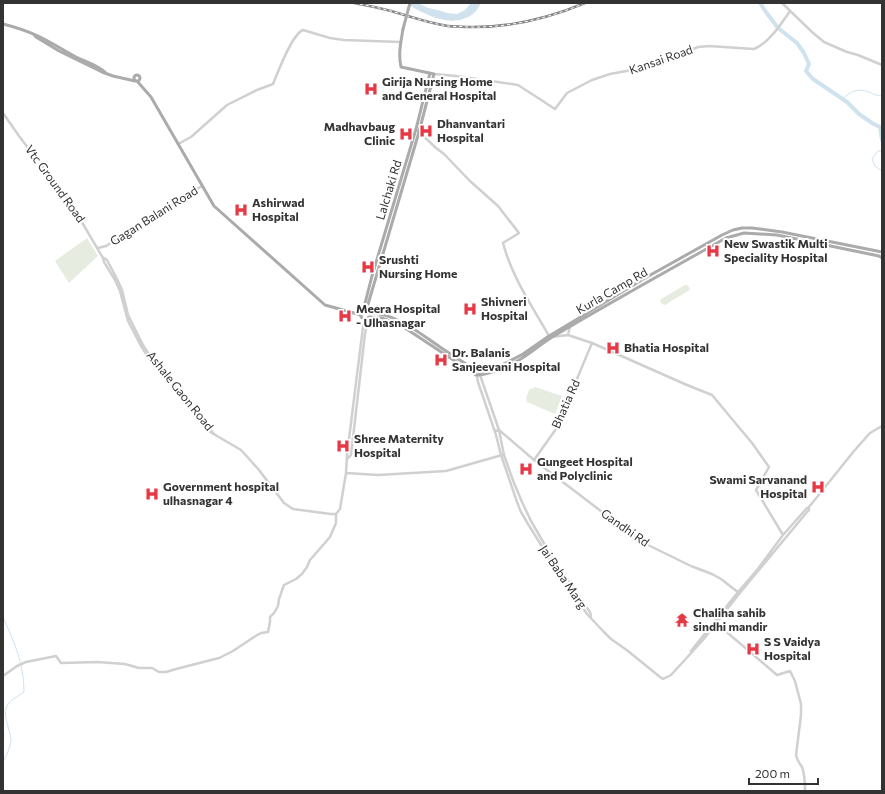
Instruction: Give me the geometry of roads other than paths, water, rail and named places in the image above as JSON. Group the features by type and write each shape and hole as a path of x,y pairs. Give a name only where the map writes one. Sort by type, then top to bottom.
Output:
{"main road":[{"path":"410,3 400,42 401,67 432,74"},
{"path":"3,24 14,26 34,35 36,38 59,51 102,72 136,81 151,97 214,206 325,305 361,315 362,317 376,313 407,325 478,373"},
{"name":"Lalchaki Rd","path":"395,207 432,74"},
{"name":"Lalchaki Rd","path":"367,315 387,232 419,132 432,74"},
{"name":"Kurla Camp Rd","path":"478,373 523,354 645,278 722,235 734,230 752,228 782,232 882,252"},
{"name":"Kurla Camp Rd","path":"569,325 689,258 726,238 737,234 747,232 777,235 880,256 882,258"}],"street":[{"path":"782,3 824,42 882,65"},
{"name":"Kansai Road","path":"432,74 518,85 555,109 567,93 592,80 668,59 698,47 709,46 754,49 761,46 775,31 790,11"},
{"path":"178,144 191,137 227,105 256,90 273,84 291,43 299,32 303,30 330,38 344,40 400,42"},
{"name":"Vtc Ground Road","path":"3,113 74,207 103,258"},
{"path":"416,129 498,206 519,232 503,243 520,287 550,337 568,335 592,343 712,395 769,467 756,490 783,535"},
{"name":"Gagan Balani Road","path":"98,248 106,246 202,186"},
{"name":"Gagan Balani Road","path":"101,253 106,246"},
{"name":"Ashale Gaon Road","path":"103,258 120,291 130,326 151,360 208,430 212,434 215,434 241,450 259,470 284,504 293,509 336,514"},
{"path":"3,676 17,666 26,662 56,656 61,663 97,662 125,664 139,668 152,668 159,672 166,672 219,658 233,651 254,637 268,632 270,617 278,606 284,585 302,574 310,560 330,537 336,523 336,514 340,509 346,474 347,455 353,429 360,360 367,315"},
{"path":"568,335 569,325"},
{"name":"Bhatia Rd","path":"534,460 556,429 592,343"},
{"path":"346,474 378,475 446,471 502,455 497,430 478,373"},
{"path":"805,791 804,774 796,755 801,704 795,681 790,671 777,675 715,623 783,535 809,507 870,433 882,426"},
{"name":"Gandhi Rd","path":"497,430 597,509 648,545 691,566 712,574 721,579 738,593"},
{"name":"Jai Baba Marg","path":"502,455 531,521 587,614 611,639 628,651 657,676 661,678 669,674 715,623"},
{"name":"Jai Baba Marg","path":"502,455 520,512 551,561 581,602"},
{"path":"738,593 809,510 809,507"}],"water":[{"path":"406,3 418,3 428,8 457,14 465,10 471,3 481,3 475,12 466,18 449,20 431,16"}],"waterway":[{"path":"760,3 778,28 797,43 804,53 809,64 806,71 813,79 847,102 859,114 880,127 882,140"},
{"path":"842,99 858,90 882,96"},
{"path":"882,151 878,151 872,159 875,166 882,171"},
{"path":"3,617 20,662 24,681 24,692 12,700 7,707 6,716 11,740 10,746 3,761"}],"railway":[{"path":"354,3 383,9 440,25 467,27 497,26 542,18 585,3"}],"place":[{"name":"Girija Nursing Home and General Hospital","path":"371,89"},
{"name":"Dhanvantari Hospital","path":"426,131"},
{"name":"Madhavbaug Clinic","path":"406,134"},
{"name":"Ashirwad Hospital","path":"241,210"},
{"name":"New Swastik Multi Speciality Hospital","path":"713,251"},
{"name":"Srushti Nursing Home","path":"368,267"},
{"name":"Shivneri Hospital","path":"470,309"},
{"name":"Meera Hospital - Ulhasnagar","path":"345,316"},
{"name":"Bhatia Hospital","path":"613,348"},
{"name":"Dr. Balanis Sanjeevani Hospital","path":"441,360"},
{"name":"Shree Maternity Hospital","path":"343,446"},
{"name":"Gungeet Hospital and Polyclinic","path":"526,469"},
{"name":"Swami Sarvanand Hospital","path":"818,487"},
{"name":"Government hospital ulhasnagar 4","path":"152,494"},
{"name":"Chaliha sahib sindhi mandir","path":"682,620"},
{"name":"S S Vaidya Hospital","path":"753,649"}]}
